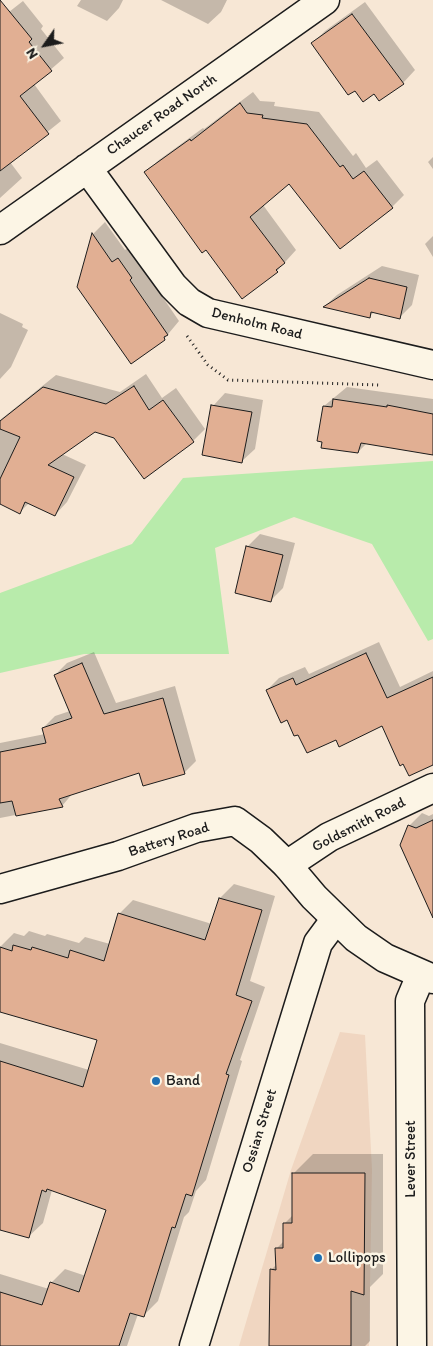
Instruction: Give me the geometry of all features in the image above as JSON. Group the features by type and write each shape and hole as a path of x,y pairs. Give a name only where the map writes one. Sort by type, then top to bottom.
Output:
{"street":[{"name":"Chaucer Road North","path":"0,230 316,2"},
{"name":"Denholm Road","path":"87,168 172,286 189,302 208,312 433,365"},
{"name":"Goldsmith Road","path":"287,865 329,837 433,788"},
{"name":"Battery Road","path":"0,889 118,856 196,828 235,821 261,840 287,865 335,920 385,958 427,977"},
{"name":"Ossian Street","path":"194,1346 318,942 335,920"},
{"name":"Lever Street","path":"412,1346 410,1001 427,977"}],"path":[{"path":"186,334 208,365 228,380 381,385"}],"shaded area":[{"name":"Lollipops","path":"340,1032 365,1035 372,1169 369,1346 239,1346 291,1170"}],"green space":[{"path":"433,461 433,639 428,641 372,544 294,517 215,548 229,654 84,654 0,673 0,593 132,544 183,478"}],"building":[{"path":"0,0 32,39 29,42 52,71 20,96 49,134 0,171"},
{"path":"352,14 404,84 379,101 374,94 363,102 355,91 348,95 311,43"},
{"path":"240,103 247,113 263,115 262,118 307,124 340,167 343,165 353,179 364,171 393,208 340,249 289,184 250,217 285,263 276,270 278,272 242,299 206,250 202,253 144,172 190,139 191,141"},
{"path":"92,233 112,262 118,258 132,278 130,280 168,335 164,337 165,340 131,364 77,287"},
{"path":"369,278 407,287 400,319 371,312 370,318 323,307"},
{"path":"134,386 149,410 163,400 194,442 144,479 114,438 95,432 48,465 74,477 55,516 25,502 20,514 0,504 0,479 20,437 0,429 0,421 43,387 106,404"},
{"path":"333,399 387,407 387,405 433,414 433,455 361,443 358,453 321,448 322,442 317,441 323,406 332,407"},
{"path":"211,405 252,412 242,463 202,455"},
{"path":"246,546 283,555 271,602 235,593"},
{"path":"366,653 387,698 433,677 433,765 409,776 403,764 400,766 382,726 339,747 336,740 307,753 298,735 294,736 287,720 281,723 266,690 293,678 296,685"},
{"path":"82,663 104,714 163,698 185,774 143,786 139,773 59,799 63,807 16,816 12,801 0,803 0,752 46,743 42,728 72,718 54,675"},
{"path":"433,820 433,918 400,845 408,825 416,828"},
{"path":"219,898 262,910 236,995 252,1001 226,1074 229,1075 192,1196 186,1194 175,1228 172,1227 144,1317 130,1313 119,1346 0,1346 0,1292 42,1305 50,1282 79,1292 106,1210 47,1189 46,1192 42,1190 29,1238 0,1230 0,1061 83,1087 97,1040 0,1012 0,947 12,951 13,945 31,950 32,947 68,958 70,950 104,961 118,913 205,940"},
{"path":"292,1173 365,1173 364,1295 351,1291 351,1346 269,1346 270,1269 276,1270 275,1248 283,1248 283,1223 292,1223"}],"place":[{"name":"Band","path":"156,1081"},
{"name":"Lollipops","path":"318,1258"}]}
